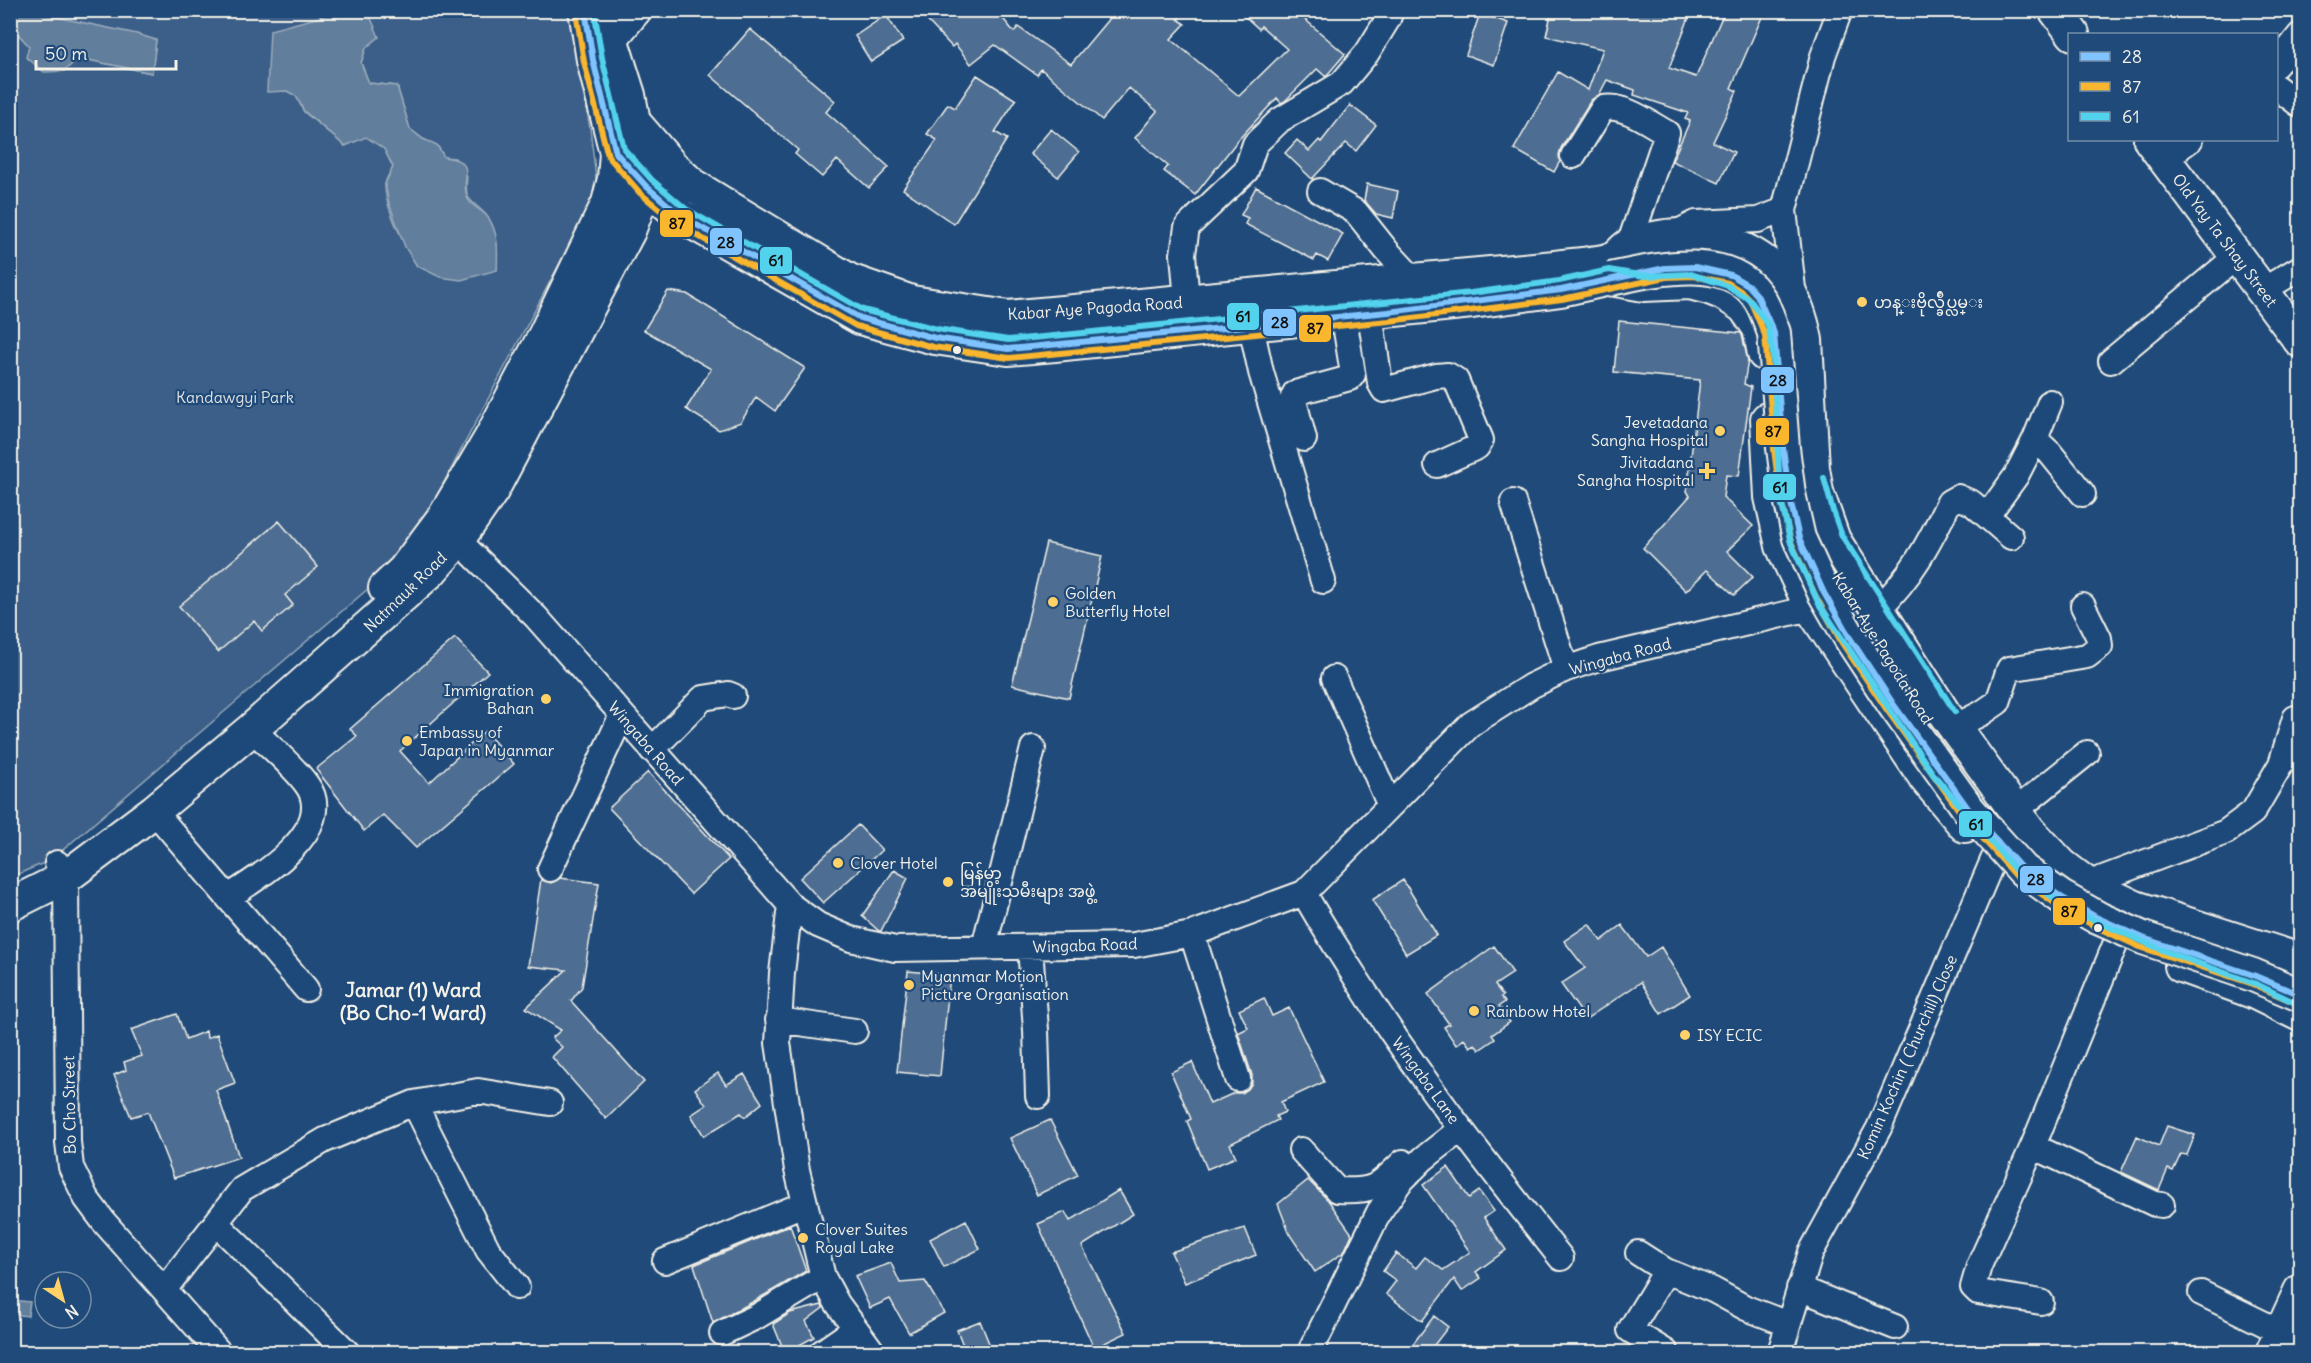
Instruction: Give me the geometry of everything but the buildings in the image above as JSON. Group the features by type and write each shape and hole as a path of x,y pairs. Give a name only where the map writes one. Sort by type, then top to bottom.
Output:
{"main road":[{"path":"585,10 603,36 629,95 646,186 615,226"},
{"path":"603,36 635,10"},
{"path":"2055,10 2072,33"},
{"path":"603,36 616,153"},
{"name":"Kabar Aye Pagoda Road","path":"634,122 672,166 694,186 849,280 912,302 1008,317 1187,302 1351,306 1561,291 1618,261 1655,237 1672,235 1702,237 1725,242 1744,250 1767,265 1785,283 1802,319 1806,340 1811,445 1817,492 1834,540 1954,727 2044,849 2086,884 2135,907 2301,960"},
{"name":"Old Yay Ta Shay Street","path":"2157,149 2301,341"},
{"name":"Kabar Aye Pagoda Road","path":"616,153 646,186 681,216 860,318 935,338 1008,349 1251,326 1351,306 1415,281 1618,261 1660,251 1688,249 1717,254 1741,263 1757,275 1774,294 1788,330 1795,377 1802,475 1810,515 1818,534 1851,598 1913,700 1989,804 2036,860 2079,890 2141,923 2301,977"},
{"name":"Natmauk Road","path":"10,905 134,818 252,729 284,688 346,622 452,527 501,419 615,226 616,153"},
{"path":"646,186 694,186"},
{"path":"615,226 681,216"},
{"name":"Kabar Aye Pagoda Road","path":"1618,261 1644,285 1690,283 1709,288 1744,307 1759,328 1764,355 1772,497 1782,546 1811,608 1926,779 2009,877 2050,907 2078,923 2164,960 2253,992 2301,1014"},
{"name":"Kabar Aye Pagoda Road","path":"1618,261 1665,268 1695,267 1731,275 1748,285 1757,295 1774,333 1787,477 1799,538 1806,555 1845,629 1894,705 1970,811 2023,870 2061,897 2098,918 2143,938 2253,975 2301,995"},
{"name":"Natmauk Road","path":"134,818 284,688"},
{"name":"Natmauk Road","path":"10,884 62,870"},
{"path":"2117,940 2135,907"},
{"path":"2277,1342 2301,1291"}],"street":[{"path":"1187,302 1184,254 1187,227 1246,171 1255,144 1280,120 1342,83 1367,53 1391,10"},
{"path":"1795,302 1784,210 1823,56 1840,10"},
{"path":"2278,64 2301,34"},
{"path":"2278,88 2301,105"},
{"path":"1574,156 1603,108 1609,107 1627,112 1667,133 1618,261"},
{"path":"2157,149 2186,141"},
{"path":"1320,191 1356,213 1415,281"},
{"path":"1672,235 1696,224 1758,220 1784,210"},
{"path":"2111,361 2236,257"},
{"path":"2263,290 2301,268"},
{"path":"1304,439 1293,397 1295,393 1350,378 1353,374 1351,306"},
{"path":"1351,306 1384,390 1436,376 1448,375 1456,380 1481,440 1477,447 1437,465"},
{"path":"1251,326 1261,372 1323,581"},
{"path":"1987,516 2016,476 2041,428 2050,402"},
{"path":"2035,439 2050,453 2083,494"},
{"path":"1878,609 1900,587 1917,563 1953,498 1958,497 1972,503 2011,537"},
{"path":"1513,502 1566,669"},
{"name":"Wingaba Road","path":"452,527 536,617 790,905 819,925 851,939 895,949 1134,945 1192,934 1304,893 1471,724 1531,686 1566,669 1599,658 1811,608"},
{"path":"1954,727 1998,702 2008,669 2087,656 2100,646 2099,638 2083,606"},
{"path":"1334,678 1390,806"},
{"path":"652,750 703,698 728,694 733,696"},
{"path":"550,869 622,715"},
{"path":"2086,884 2226,832 2253,812 2281,764 2295,717"},
{"path":"228,897 290,853 307,830 312,816 313,804 308,786 252,729"},
{"path":"984,947 1033,748"},
{"path":"2015,811 2087,753"},
{"path":"134,818 228,897 306,989"},
{"name":"Komin Kochin ( Churchill) Close","path":"1780,1353 1811,1252 1879,1128 1994,860"},
{"name":"Bo Cho Street","path":"62,870 68,1142 71,1167 86,1198 104,1222 219,1353"},
{"name":"Wingaba Lane","path":"1304,893 1318,921 1380,1015 1456,1123 1561,1258"},
{"path":"790,905 778,1020 778,1043 797,1170 823,1277 837,1303 873,1353"},
{"path":"1192,934 1239,1079"},
{"path":"2041,1302 1978,1292 1973,1287 1979,1266 2033,1146 2117,940"},
{"path":"1030,947 1038,1096"},
{"path":"778,1020 855,1031"},
{"path":"164,1290 242,1189 325,1140 414,1103 478,1091 550,1103"},
{"path":"414,1103 488,1250 517,1287"},
{"path":"1301,1150 1337,1190 1368,1190 1456,1123"},
{"path":"1310,1353 1379,1212 1400,1182 1456,1123"},
{"path":"2033,1146 2155,1204 2162,1205"},
{"path":"665,1260 804,1204"},
{"path":"216,1223 347,1353"},
{"path":"1638,1254 1666,1271 1713,1290 1746,1308 1788,1324"},
{"path":"1666,1271 1630,1330 1666,1353"},
{"path":"722,1334 756,1317 823,1277"},
{"path":"1799,1287 1895,1327"},
{"path":"2201,1293 2277,1342"},
{"path":"822,1353 855,1329"}],"green space":[{"name":"Kandawgyi Park","path":"32,11 333,11 320,17 287,91 296,96 304,112 345,146 367,136 384,149 393,167 385,183 388,204 417,266 497,270 493,228 486,215 468,196 467,177 455,158 444,157 437,145 423,139 410,129 397,86 369,83 361,63 366,48 370,16 358,11 568,11 590,128 596,178 591,204 404,558 51,860 11,877 11,34 19,35 29,46 64,71 78,58 152,73 156,40"}],"shaded area":[{"path":"32,10 156,40 152,73 79,58 64,71 44,72 26,57 29,46 19,35 11,34 11,11"},
{"path":"333,10 358,11 370,16 379,37 366,48 361,63 369,83 397,86 410,129 423,139 437,145 444,157 462,163 466,173 465,186 468,199 486,215 493,227 497,248 497,270 461,280 440,277 417,266 405,247 389,203 385,184 393,167 384,149 366,137 345,146 304,111 296,96 287,91 267,92 270,30 320,17"},
{"path":"11,1300 30,1302 28,1316 11,1314"}],"transit line":[{"name":"28","path":"585,10 593,60 616,153 646,186 681,216 860,318 935,338 1008,349 1388,312 1561,290 1665,268 1695,267 1731,275 1748,285 1757,295 1774,333 1783,448 1789,494 1799,538 1824,593 1850,638 1894,705 1970,811 2023,870 2061,897 2098,918 2143,938 2253,975 2300,995"},
{"name":"61","path":"594,10 602,58 624,149 652,180 686,209 863,310 937,329 1008,340 1054,336 1471,293 1559,281 1609,270 1645,276 1691,274 1728,286 1750,300 1768,325 1773,355 1780,496 1791,543 1819,604 1933,774 2015,870 2055,899 2082,915 2167,952 2256,984 2300,1005"},
{"name":"87","path":"576,11 584,62 608,156 640,193 677,224 856,326 933,347 1009,358 1389,321 1562,299 1666,277 1694,276 1728,283 1750,300 1765,335 1774,449 1780,496 1791,542 1816,597 1842,643 1963,816 2017,877 2056,904 2094,926 2140,947 2250,983 2296,1003"},
{"name":"61","path":"1824,478 1842,536 1955,712"}],"place":[{"name":"ဟန္းဗိုလ္ခ်ဳပ္လမ္း","path":"1862,302"},
{"name":"Jevetadana Sangha Hospital","path":"1720,431"},
{"name":"Jivitadana Sangha Hospital","path":"1707,471"},
{"name":"Golden Butterfly Hotel","path":"1053,602"},
{"name":"Immigration Bahan","path":"546,699"},
{"name":"Embassy of Japan in Myanmar","path":"407,741"},
{"name":"Clover Hotel","path":"838,863"},
{"name":"မြန်မာ့ အမျိုးသမီးများ အဖွဲ့","path":"948,882"},
{"name":"Myanmar Motion Picture Organisation","path":"909,985"},
{"name":"Rainbow Hotel","path":"1474,1011"},
{"name":"ISY ECIC","path":"1685,1035"},
{"name":"Clover Suites Royal Lake","path":"803,1238"}],"district":[{"name":"Jamar (1) Ward (Bo Cho-1 Ward)","path":"413,1000"}]}
